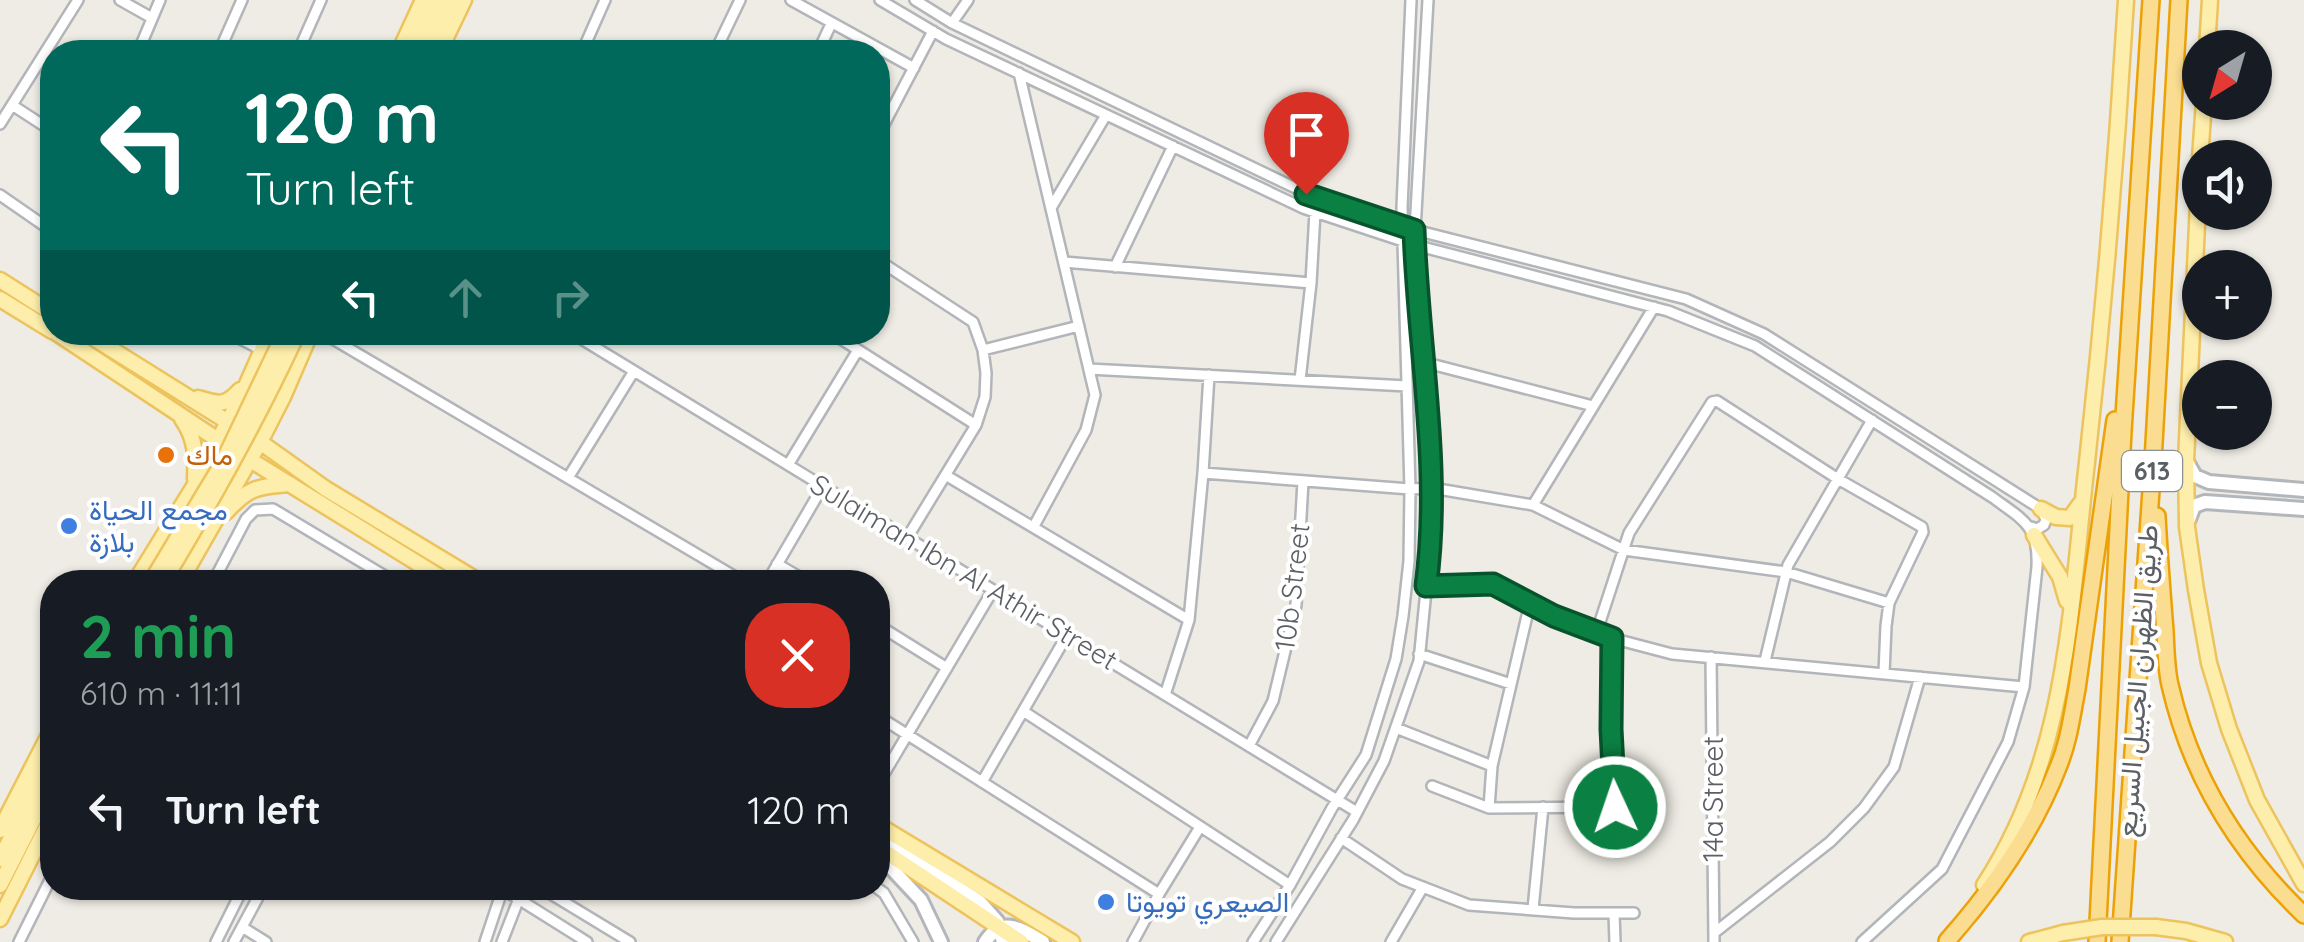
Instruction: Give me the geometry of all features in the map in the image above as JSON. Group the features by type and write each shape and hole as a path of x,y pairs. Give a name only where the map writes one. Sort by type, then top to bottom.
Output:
{"highway":[{"name":"طريق الظهران الجبيل السريع","path":"2097,942 2150,0"},
{"name":"طريق الظهران الجبيل السريع","path":"2120,942 2179,0"},
{"path":"1946,942 1978,906 2027,832 2060,764 2070,732 2132,318"},
{"path":"2153,462 2169,682 2185,736 2226,825 2257,867 2304,915"}],"main road":[{"path":"405,40 423,0"},
{"path":"418,40 436,0"},
{"path":"432,40 450,0"},
{"path":"445,40 464,0"},
{"path":"1946,942 2011,839 2040,769 2059,689 2106,284 2126,0"},
{"path":"2208,30 2210,0"},
{"path":"2197,230 2186,461 2187,527 2210,663 2230,729 2257,800 2304,884"},
{"path":"0,280 40,305"},
{"path":"0,299 40,323"},
{"path":"74,345 218,440 429,570"},
{"path":"105,345 260,442 326,489 460,570"},
{"path":"142,570 194,486 264,345"},
{"path":"158,570 222,464 279,345"},
{"path":"171,570 231,468 292,345"},
{"path":"187,570 260,442 305,345"},
{"path":"179,392 223,403 232,400 248,382"},
{"path":"283,397 272,437 275,445 326,489"},
{"path":"178,414 190,432 196,453 194,486"},
{"path":"2186,461 2194,476 2208,482 2304,490"},
{"path":"209,532 251,489 292,484"},
{"path":"2041,509 2056,517 2070,518 2083,499"},
{"path":"2187,527 2194,506 2205,502 2304,509"},
{"path":"2030,529 2060,577 2069,621"},
{"path":"0,830 40,753"},
{"path":"0,860 40,782"},
{"path":"0,885 40,807"},
{"path":"890,834 1072,942"},
{"path":"890,838 980,902 992,913 1001,935"},
{"path":"0,919 40,840"},
{"path":"890,859 1001,935 1021,942"},
{"path":"890,865 921,900 941,942"},
{"path":"985,942 990,935 1001,935 1015,926 1043,942"},
{"path":"2029,942 2102,927 2156,927 2225,942"}],"street":[{"path":"53,40 78,0"},
{"path":"120,0 152,18"},
{"path":"143,40 160,0"},
{"path":"224,40 242,0"},
{"path":"303,40 319,3 306,0"},
{"path":"587,40 605,0"},
{"path":"721,40 740,0"},
{"path":"791,0 861,40"},
{"path":"880,0 1019,73 1314,212 1415,245 1654,307 1755,346 1992,497 2030,529 2038,551 2037,568 2024,687 2008,742 1942,870 1862,942"},
{"path":"915,0 952,23 1306,194 1414,230 1686,299 1764,334 2041,509 2046,518 2041,528 2030,529"},
{"path":"952,23 968,0"},
{"path":"1254,942 1366,755 1396,659 1404,616 1410,560 1410,490 1402,225 1411,0"},
{"path":"1280,941 1384,760 1419,654 1432,488 1414,230 1428,0"},
{"path":"824,40 831,24"},
{"path":"890,113 934,31"},
{"path":"890,55 914,68"},
{"path":"0,124 40,60"},
{"path":"1019,73 1095,395 1086,430 1034,526"},
{"path":"12,105 40,123"},
{"path":"1051,208 1106,115"},
{"path":"1116,267 1173,146"},
{"path":"0,195 40,222"},
{"path":"1300,380 1312,284 1314,212"},
{"path":"1064,262 1312,284"},
{"path":"890,268 973,322 986,373 976,424 908,538"},
{"path":"1533,505 1654,307"},
{"path":"983,350 1079,326"},
{"path":"252,345 262,350"},
{"path":"343,345 724,570"},
{"name":"Sulaiman Ibn Al Athir Street","path":"594,345 1356,812"},
{"path":"850,345 976,424"},
{"path":"788,466 858,350"},
{"path":"1423,362 1593,406"},
{"path":"1089,369 1407,386"},
{"path":"568,478 634,372"},
{"path":"1165,695 1190,620 1209,375"},
{"path":"1596,634 1629,533 1712,402 1722,402 1922,527 1890,602 1884,673"},
{"path":"1765,662 1788,565 1872,420"},
{"path":"1203,473 1410,490 1432,488 1533,505 1624,550 1786,572 1890,602"},
{"path":"947,476 1190,620"},
{"name":"10b Street","path":"1248,746 1273,701 1296,606 1302,481"},
{"path":"774,570 823,486"},
{"path":"219,570 246,519 255,510 273,509 375,570"},
{"path":"778,564 788,570"},
{"path":"1426,586 1493,584 1596,634 1672,654 2024,687"},
{"path":"890,763 993,590"},
{"path":"1488,808 1492,766 1530,603"},
{"path":"890,632 947,668"},
{"path":"982,782 1067,635"},
{"path":"1432,786 1488,808 1615,807 1612,638"},
{"path":"1419,654 1511,684"},
{"name":"14a Street","path":"1712,657 1714,937"},
{"path":"1714,937 1830,842 1864,808 1894,767 1920,676"},
{"path":"1023,711 1290,886"},
{"path":"890,723 1159,894"},
{"path":"1396,728 1492,766"},
{"path":"1533,910 1543,808"},
{"path":"1133,942 1200,827"},
{"path":"1340,838 1402,879 1469,905 1634,913"},
{"path":"1391,942 1423,887"},
{"path":"18,942 40,899"},
{"path":"216,942 237,900"},
{"path":"234,942 257,900"},
{"path":"485,942 499,900"},
{"path":"502,942 518,900"},
{"path":"520,900 587,942"},
{"path":"561,900 630,942"},
{"path":"888,900 914,942"},
{"path":"1614,912 1615,942"},
{"path":"242,928 266,942"}],"place":[{"name":"ماك","path":"166,455"},
{"name":"مجمع الحياة بلازة","path":"69,526"},
{"name":"الصيعري تويوتا","path":"1106,902"}],"route":[{"path":"1306,194 1414,230 1432,488 1426,586 1493,584 1554,616 1612,638 1615,807"}]}
